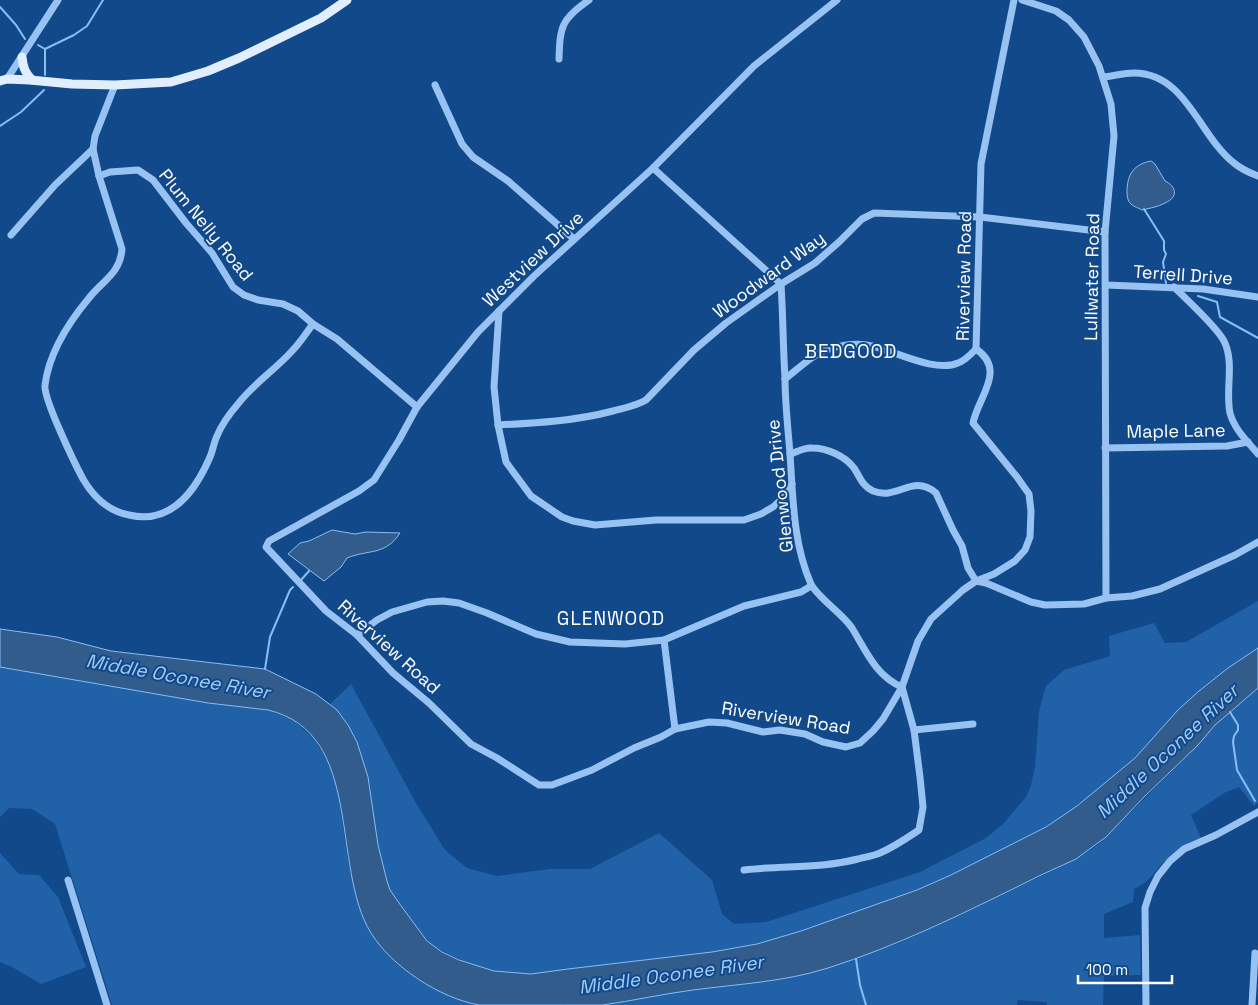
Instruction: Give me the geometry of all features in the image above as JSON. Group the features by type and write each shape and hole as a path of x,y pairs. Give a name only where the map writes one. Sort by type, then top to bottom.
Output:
{"main road":[{"path":"4,80 115,85 171,82 208,71 320,18 347,0"},
{"path":"22,57 23,66 32,80"}],"street":[{"path":"4,80 22,57 58,0"},
{"path":"559,59 559,36 565,21 577,8 589,0"},
{"name":"Westview Drive","path":"266,547 270,541 359,491 374,480 417,407 478,332 653,168 754,66 837,0"},
{"name":"Riverview Road","path":"266,547 326,611 357,635 393,673 441,714 471,744 497,758 538,785 552,785 592,770 675,729 709,722 727,723 763,732 780,730 805,734 823,742 846,747 860,743 873,731 902,687 918,641 931,619 963,590 976,581 994,574 1015,561 1025,550 1030,538 1032,524 1029,494 973,422 986,393 990,377 989,362 976,349 981,164 1014,0"},
{"name":"Lullwater Road","path":"1022,0 1047,7 1068,20 1084,37 1099,66 1111,104 1114,136 1105,232 1106,598"},
{"path":"1103,77 1134,73 1153,76 1169,84 1183,98 1222,152 1234,164 1258,176"},
{"path":"115,85 95,136 93,149 99,176 122,249 121,260 115,271 90,296 75,315 51,359 44,388 47,400 84,480 92,493 104,505 118,513 148,518 164,514 176,507 197,481 217,436 238,402 293,351 313,324"},
{"path":"435,85 462,144 473,157 508,181 574,240"},
{"path":"11,235 55,185 93,149"},
{"path":"653,168 781,284"},
{"name":"Plum Nelly Road","path":"99,176 138,170 153,180 212,253 233,287 244,295 258,300 283,304 298,311 313,324 337,339 417,407"},
{"name":"Woodward Way","path":"498,425 551,422 604,414 646,400 694,350 781,284 815,263 862,219 874,213 980,217 1105,232"},
{"name":"Glenwood Drive","path":"781,284 784,326 784,378 796,525 801,552 811,586"},
{"name":"Terrell Drive","path":"1106,286 1203,289 1258,297"},
{"path":"1174,287 1224,341 1229,360 1229,405 1231,415 1258,454"},
{"path":"499,311 494,387 498,425 506,462 531,496 546,507 573,521 595,525 656,520 744,520 773,507 784,497 792,484"},
{"path":"784,378 818,353 841,346 871,346 933,365 946,366 958,364 976,349"},
{"name":"Maple Lane","path":"1105,448 1227,446 1248,442"},
{"path":"790,454 811,447 837,454 853,467 866,486 875,492 888,493 914,485 922,485 931,489 936,493 952,530 962,546 968,568 976,581 986,583 1031,602 1045,605 1084,604 1106,598 1132,596 1160,589 1235,555 1258,542"},
{"path":"357,635 377,620 392,612 427,602 443,601 459,603 536,634 570,642 625,644 664,640 744,606 801,592 811,586 851,627 874,666 892,682 902,687 914,730 923,807 919,830 902,842 879,854 827,866 765,867 744,870"},
{"path":"664,640 675,729"},
{"path":"914,730 973,724"},
{"path":"1146,1005 1146,908 1150,892 1158,876 1170,861 1184,849 1216,835 1258,812"},
{"path":"68,880 107,1005"},
{"path":"1252,1005 1255,952"}],"shaded area":[{"path":"1258,601 1258,648 1228,668 1199,691 1178,710 1135,758 1077,806 1046,827 917,890 766,942 712,952 568,969 541,974 503,973 467,963 434,947 415,926 390,890 384,872 376,836 370,786 357,742 343,717 330,704 351,684 416,803 445,850 467,868 497,876 550,869 590,869 659,833 712,880 722,914 734,924 766,922 920,872 986,838 1003,824 1026,797 1031,785 1035,767 1039,711 1046,686 1064,670 1110,656 1109,636 1154,623 1165,643 1186,642"},
{"path":"0,667 208,703 271,711 294,720 314,739 330,765 338,792 349,866 482,1005 112,1005 55,824 32,809 9,808 0,817"},
{"path":"1258,688 1258,803 1254,806 1239,787 1224,793 1191,815 1201,838 1177,851 1148,880 1134,889 1133,902 1104,914 1104,938 1140,935 1141,975 1104,976 1103,1005 1047,1005 1046,1002 1018,1000 1017,1005 601,1005 672,993 783,979 820,970 899,943 967,912 1076,859 1099,844 1198,745 1215,725"},
{"path":"0,853 19,874 39,875 58,897 86,967 41,984 0,962"}],"water":[{"path":"1151,161 1155,164 1165,181 1172,186 1174,195 1169,201 1142,210 1132,205 1129,201 1127,193 1128,183 1133,170 1145,162"},
{"path":"332,530 355,534 366,532 400,533 382,549 347,558 341,567 324,581 288,554 300,543 309,541"},
{"name":"Middle Oconee River","path":"0,629 57,637 111,651 265,669 316,694 337,710 357,742 368,777 378,845 390,890 427,941 442,952 459,960 494,971 531,974 712,952 757,944 801,931 917,890 1046,827 1077,806 1135,758 1178,710 1199,691 1228,668 1258,648 1258,688 1215,725 1198,745 1106,837 1076,859 904,940 828,968 778,980 681,992 602,1005 479,1005 449,996 418,979 391,958 371,933 359,905 351,874 340,805 332,773 319,745 299,723 268,710 208,703 0,667"}],"waterway":[{"path":"45,49 74,35 87,26 103,0"},
{"path":"0,7 16,25 25,39"},
{"path":"38,45 45,49"},
{"path":"45,49 45,75"},
{"path":"0,126 21,112 44,90"},
{"path":"1144,209 1164,241 1166,254 1163,262 1166,283"},
{"path":"1198,296 1217,302 1220,317 1258,338"},
{"path":"301,580 309,571"},
{"path":"265,669 270,637 293,587"},
{"name":"Middle Oconee River","path":"1230,712 1238,725 1233,742 1237,770 1255,801"},
{"path":"856,959 860,985 866,1005"}],"district":[{"name":"BEDGOOD","path":"851,351"},
{"name":"GLENWOOD","path":"611,618"}]}
